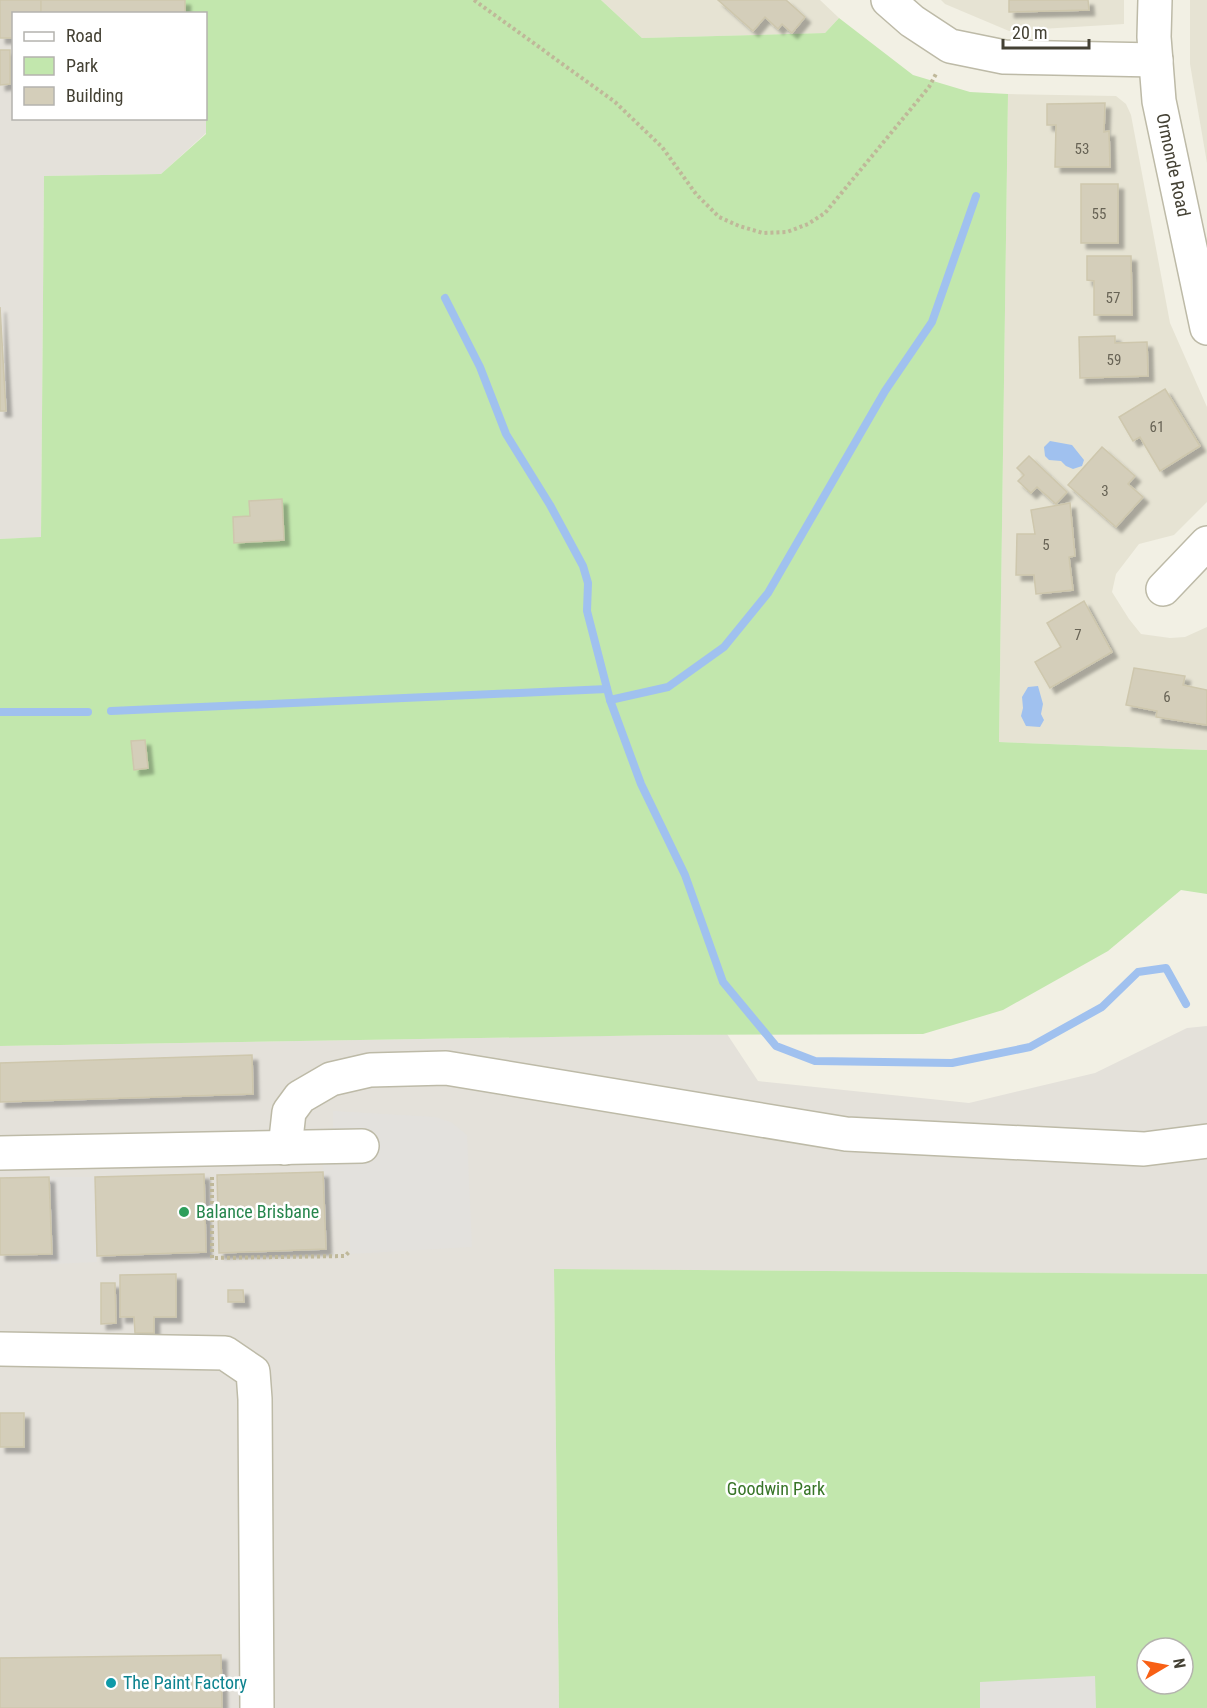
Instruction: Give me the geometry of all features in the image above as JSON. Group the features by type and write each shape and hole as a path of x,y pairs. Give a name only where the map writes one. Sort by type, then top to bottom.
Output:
{"street":[{"path":"888,0 912,21 950,46 1004,57 1156,60"},
{"name":"Ormonde Road","path":"1155,0 1159,101 1207,328"},
{"path":"1163,589 1207,543"},
{"path":"285,1148 289,1112 300,1097 332,1079 370,1070 446,1068 846,1134 1144,1149 1207,1140"},
{"path":"0,1153 362,1146"},
{"path":"0,1349 225,1353 253,1372 257,1708"}],"path":[{"path":"474,0 615,102 662,147 696,194 719,217 763,233 787,231 808,224 825,213 929,87 938,70"},
{"path":"211,1150 212,1258 345,1256 350,1251"}],"shaded area":[{"path":"0,0 185,0 185,12 12,12 12,120 206,120 206,133 161,174 44,176 41,538 0,539"},
{"path":"601,0 820,0 839,18 825,33 642,38"},
{"path":"941,0 1124,0 1124,24 1009,31 945,4"},
{"path":"1190,0 1207,0 1207,163 1190,64"},
{"path":"1008,94 1116,96 1126,104 1131,115 1170,323 1207,407 1207,502 1174,535 1139,544 1116,574 1112,592 1141,634 1170,638 1185,637 1207,627 1207,750 999,742"},
{"path":"1207,1026 1207,1274 554,1269 559,1708 0,1708 0,1046 727,1034 758,1081 969,1103 1095,1073 1187,1028"},
{"path":"333,1111 435,1117 451,1122 467,1135 472,1247 350,1254 350,1220 325,1220 323,1162 333,1147"},
{"path":"49,1177 95,1177 97,1262 51,1264"},
{"path":"1095,1676 1096,1708 980,1708 980,1682"}],"green space":[{"path":"185,0 601,0 642,38 825,33 839,18 913,75 970,92 1008,94 999,742 1207,750 1207,894 1181,890 1108,951 1003,1010 923,1034 668,1035 0,1046 0,539 41,537 44,176 161,174 206,134 207,12 185,12"},
{"name":"Goodwin Park","path":"554,1269 1207,1274 1207,1708 559,1708"}],"water":[{"path":"1050,441 1072,445 1084,460 1082,466 1073,469 1061,461 1049,460 1045,456 1044,447"},
{"path":"1038,686 1043,704 1041,714 1044,720 1040,727 1026,726 1021,716 1022,697 1028,687"}],"building":[{"path":"0,0 41,0 41,12 12,12 12,38 0,38"},
{"path":"41,0 185,0 185,12 41,12"},
{"path":"718,0 786,0 805,17 792,33 782,24 778,29 765,17 753,31"},
{"path":"1009,0 1088,0 1089,10 1009,12"},
{"path":"0,50 10,50 10,84 0,85"},
{"path":"1105,103 1104,132 1109,131 1110,167 1055,167 1056,125 1047,125 1047,104"},
{"path":"1081,184 1118,184 1118,243 1081,243"},
{"path":"1087,256 1131,256 1132,315 1094,315 1094,281 1087,280"},
{"path":"0,307 6,411 0,411"},
{"path":"1115,336 1115,343 1147,342 1148,376 1080,378 1079,337"},
{"path":"1165,389 1200,446 1160,471 1140,437 1133,441 1119,417"},
{"path":"1102,447 1135,476 1128,484 1143,497 1116,527 1068,485"},
{"path":"1029,456 1067,492 1056,504 1037,487 1031,493 1018,481 1024,475 1017,468"},
{"path":"282,499 284,540 234,543 233,517 250,516 249,501"},
{"path":"1070,503 1075,556 1069,557 1073,590 1036,594 1034,575 1016,575 1017,534 1035,534 1031,510"},
{"path":"1084,601 1112,652 1050,688 1035,662 1061,647 1047,623"},
{"path":"1134,668 1185,676 1183,685 1207,690 1207,725 1156,717 1157,711 1126,705"},
{"path":"145,740 148,768 134,770 131,741"},
{"path":"252,1055 253,1094 0,1102 0,1063"},
{"path":"323,1172 326,1249 219,1253 217,1175"},
{"path":"204,1174 206,1252 97,1256 95,1177"},
{"path":"49,1177 52,1254 0,1255 0,1178"},
{"path":"176,1274 176,1317 154,1317 154,1333 135,1333 134,1317 120,1317 120,1275"},
{"path":"101,1283 115,1283 116,1323 101,1324"},
{"path":"228,1290 243,1290 244,1302 228,1302"},
{"path":"0,1413 24,1413 24,1447 0,1447"},
{"name":"The Paint Factory","path":"221,1655 222,1708 0,1708 0,1658"}],"waterway":[{"path":"610,700 668,687 724,647 768,593 885,391 932,322 976,196"},
{"path":"445,298 480,367 506,434 550,505 583,566 588,583 587,611 610,700 641,784 685,875 723,982 776,1046 815,1061 952,1063 1030,1047 1102,1007 1138,972 1166,968 1186,1004"},
{"path":"111,711 607,689"},
{"path":"0,712 88,712"}],"place":[{"name":"Balance Brisbane","path":"184,1212"},
{"name":"The Paint Factory","path":"111,1683"}]}
